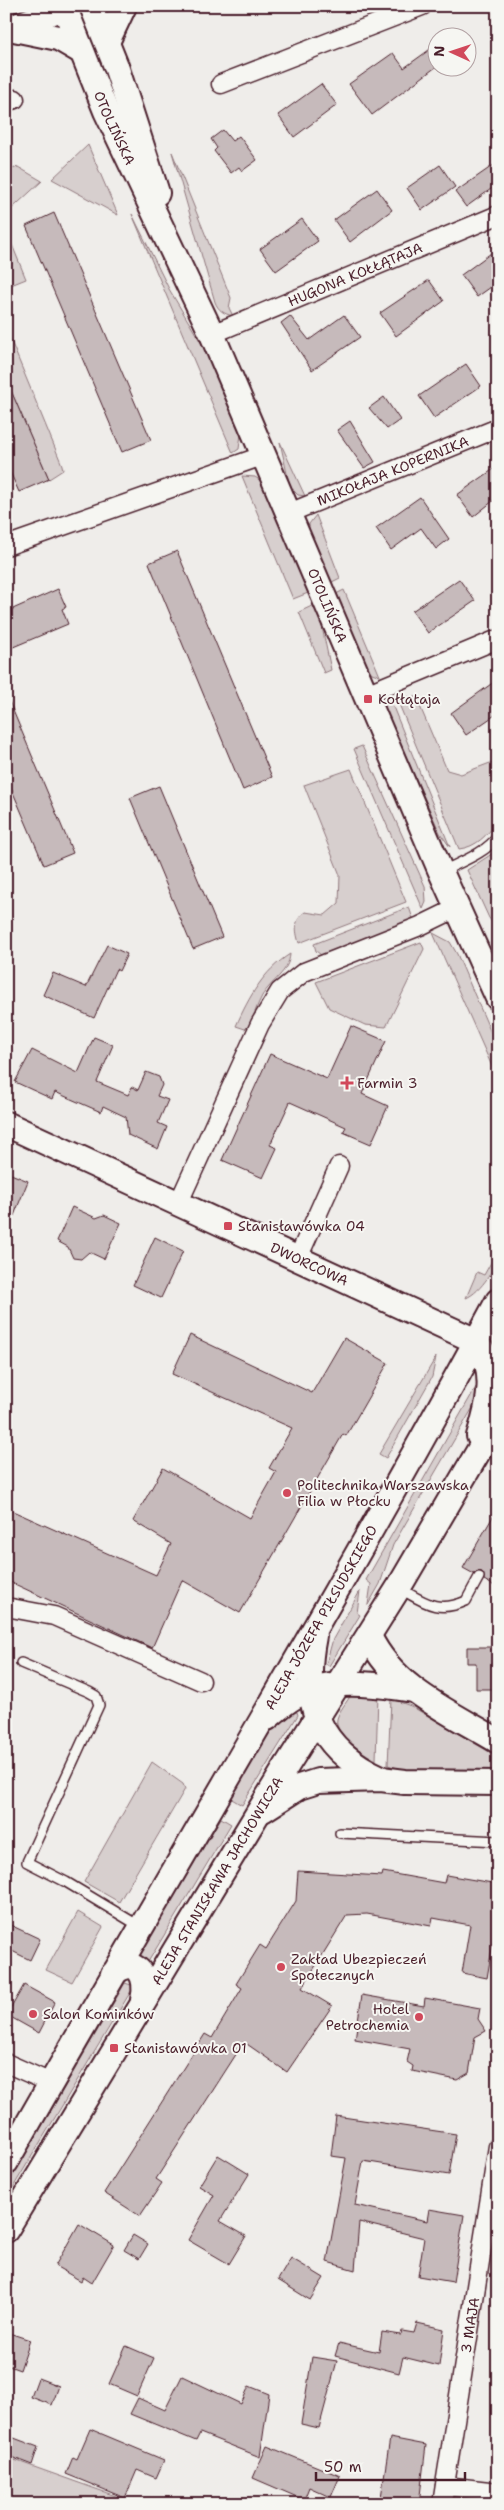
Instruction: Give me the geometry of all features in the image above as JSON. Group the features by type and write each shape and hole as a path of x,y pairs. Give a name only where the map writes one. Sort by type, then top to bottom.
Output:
{"main road":[{"name":"OTOLIŃSKA","path":"92,6 107,42 143,146 173,248"},
{"path":"107,42 124,6"},
{"name":"OTOLIŃSKA","path":"66,7 82,52 135,174 173,248 212,334 440,872 498,998"},
{"path":"8,29 66,7"},
{"path":"8,29 58,38 82,52"},
{"name":"OTOLIŃSKA","path":"483,962 498,981"},
{"name":"DWORCOWA","path":"6,1124 476,1341"},
{"name":"ALEJA JÓZEFA PIŁSUDSKIEGO","path":"260,1723 498,1301"},
{"path":"469,1468 487,1412 490,1384 485,1355 476,1341"},
{"path":"498,1418 369,1636 378,1654 413,1690 498,1741"},
{"path":"316,1624 311,1650 309,1690 316,1717 342,1755 364,1771 381,1779"},
{"name":"ALEJA STANISŁAWA JACHOWICZA","path":"6,2230 143,2000 255,1820 316,1717 369,1636"},
{"path":"6,2162 113,1974 260,1723 288,1701 309,1690 368,1684 413,1690"},
{"path":"255,1820 290,1792 318,1781 381,1779 405,1782 498,1783"},
{"path":"113,1974 124,1967 141,1972 146,1984 143,2000"}],"street":[{"path":"222,84 422,6"},
{"name":"HUGONA KOŁŁĄTAJA","path":"212,334 498,215"},
{"name":"MIKOŁAJA KOPERNIKA","path":"289,513 498,428"},
{"path":"6,546 264,455"},
{"path":"366,694 498,638"},
{"path":"178,1202 260,1024 280,991 304,972 420,926 457,908"},
{"path":"298,1258 339,1166"},
{"path":"6,1607 54,1616 201,1681"},
{"path":"6,2063 51,2083"},
{"name":"3 MAJA","path":"442,2504 493,2212 498,2146"},
{"path":"445,2486 498,2492"}],"lane":[{"path":"440,872 474,855 493,842 498,836"},
{"path":"399,1588 433,1606 444,1607 466,1600 479,1578"},
{"path":"21,1662 89,1692 96,1696 99,1705 27,1862 66,1882 141,1927"},
{"path":"340,1834 498,1841"}],"shaded area":[{"path":"88,145 118,215 52,179"},
{"path":"172,152 231,298 229,308 233,316 222,311 215,302"},
{"path":"18,167 42,181 6,214 6,171"},
{"path":"132,214 169,289 206,351 241,434 239,449 233,453"},
{"path":"6,230 26,279 6,287"},
{"path":"6,329 62,465 63,470 49,479 6,379"},
{"path":"280,442 305,496 298,495 290,487"},
{"path":"242,476 255,477 261,481 308,593 293,599"},
{"path":"316,515 340,578 330,583 309,530 309,524"},
{"path":"344,590 380,676 372,673 368,668 336,594"},
{"path":"314,605 321,622 331,670 324,673 299,612"},
{"path":"389,697 450,847 440,833 385,709 385,701"},
{"path":"396,697 416,697 447,770 461,774 498,760 498,822 481,840 471,846 459,849"},
{"path":"362,746 425,886 426,902 423,909 354,749"},
{"path":"351,769 406,902 299,943 296,925 301,915 305,912 325,915 339,903 340,875 304,785"},
{"path":"498,850 498,930 489,918 467,870"},
{"path":"409,907 413,919 321,955 316,951 314,944"},
{"path":"433,933 450,942 457,954 498,1049 498,1080"},
{"path":"421,942 424,949 386,1027 365,1025 329,1008 316,982"},
{"path":"290,954 283,971 262,996 249,1025 245,1029 236,1026 246,1005 264,977"},
{"path":"498,1250 495,1263 488,1278 472,1295 466,1298 477,1272 484,1275"},
{"path":"436,1357 432,1377 386,1458 379,1454"},
{"path":"476,1387 480,1395 393,1545 380,1584 368,1605 371,1584 366,1580"},
{"path":"360,1591 357,1613 360,1615 329,1666 326,1664 333,1639"},
{"path":"351,1695 378,1695 376,1760 351,1743 337,1725 339,1713"},
{"path":"391,1699 411,1706 498,1757 498,1771 407,1771 388,1765"},
{"path":"293,1712 297,1712 298,1715 242,1805 230,1798 263,1742 272,1730"},
{"path":"152,1762 183,1784 185,1789 119,1902 84,1882"},
{"path":"221,1818 231,1824 148,1962 138,1957"},
{"path":"78,1912 103,1927 72,1982 46,1970"},
{"path":"125,1983 134,1986 6,2199 6,2188"},
{"path":"6,2457 138,2504 6,2504"}],"building":[{"path":"426,52 426,74 372,115 349,84 393,53 404,68"},
{"path":"321,84 337,105 294,137 278,115"},
{"path":"223,130 232,141 239,136 257,160 242,171 239,167 231,173 214,151 217,148 211,139"},
{"path":"498,162 498,184 466,207 455,192"},
{"path":"440,165 455,187 422,210 407,188"},
{"path":"377,189 392,210 350,242 334,220"},
{"path":"54,213 151,440 122,452 26,226"},
{"path":"302,219 318,241 276,271 260,249"},
{"path":"498,248 498,282 477,297 461,275"},
{"path":"429,280 444,301 396,336 380,313"},
{"path":"344,315 360,337 312,370 281,323 290,316 309,340"},
{"path":"466,364 481,386 434,418 419,396"},
{"path":"6,379 49,479 19,492 6,463"},
{"path":"384,397 400,420 387,429 369,408"},
{"path":"350,421 375,462 364,468 337,430"},
{"path":"498,466 498,497 473,517 457,495"},
{"path":"420,497 449,539 436,549 421,528 391,550 376,528"},
{"path":"177,551 272,777 243,790 149,563"},
{"path":"459,579 475,601 428,633 412,611"},
{"path":"58,589 66,607 62,609 68,624 6,650 6,612"},
{"path":"498,679 498,713 466,735 451,713"},
{"path":"6,694 73,853 44,865 6,776"},
{"path":"159,786 222,937 193,949 130,798"},
{"path":"107,945 127,954 119,971 116,969 94,1018 43,995 53,973 86,987"},
{"path":"351,1026 386,1041 362,1094 388,1106 371,1144 343,1132 346,1127 290,1102 270,1145 277,1148 263,1178 222,1160 270,1054 327,1079"},
{"path":"94,1037 113,1045 97,1082 128,1095 132,1087 138,1090 146,1072 159,1077 162,1085 157,1096 168,1100 158,1123 167,1127 158,1149 128,1135 126,1117 103,1106 101,1112 55,1092 52,1099 15,1082 32,1050 78,1073"},
{"path":"6,1172 28,1181 7,1233 6,1232"},
{"path":"72,1207 96,1218 104,1215 121,1223 104,1259 89,1252 81,1259 73,1258 68,1247 57,1241"},
{"path":"155,1237 183,1251 161,1298 133,1285"},
{"path":"190,1335 312,1393 344,1338 388,1363 346,1436 343,1434 240,1613 182,1580 152,1648 6,1580 6,1508 156,1575 171,1544 133,1521 163,1468 250,1518 276,1472 269,1468 292,1428 172,1374"},
{"path":"498,1508 498,1588 484,1580 482,1572 478,1571 474,1574 463,1568"},
{"path":"467,1647 498,1647 498,1689 476,1689 476,1663 467,1663"},
{"path":"298,1871 382,1876 383,1872 444,1883 446,1875 498,1884 498,1913 487,1978 462,1973 470,1925 433,1918 431,1926 367,1914 347,1915 302,1988 332,2006 287,2072 244,2042 156,2179 162,2183 140,2216 104,2193 205,2034 212,2038 242,1988 236,1984 260,1945 266,1949 296,1901"},
{"path":"6,1923 40,1939 30,1960 6,1948"},
{"path":"24,1985 55,2002 39,2033 7,2015"},
{"name":"Hotel Petrochemia","path":"362,1995 424,2006 425,1998 480,2008 478,2019 486,2031 475,2037 469,2073 457,2080 412,2071 413,2066 407,2062 410,2049 355,2039"},
{"path":"336,2116 456,2134 449,2175 363,2161 355,2205 427,2221 429,2209 464,2215 453,2282 418,2276 424,2238 359,2222 355,2270 327,2262 346,2158 331,2156"},
{"path":"218,2155 249,2174 220,2221 246,2236 229,2264 188,2240 214,2195 199,2186"},
{"path":"79,2224 114,2245 92,2283 83,2277 81,2281 55,2266"},
{"path":"133,2235 148,2244 139,2259 124,2250"},
{"path":"291,2258 324,2278 310,2300 278,2280"},
{"path":"417,2323 444,2329 439,2366 403,2357 399,2373 335,2356 339,2343 379,2352 382,2332 401,2335 402,2331 414,2333"},
{"path":"6,2332 30,2340 20,2370 6,2365"},
{"path":"126,2346 154,2358 137,2396 109,2384"},
{"path":"312,2357 337,2361 319,2428 301,2424"},
{"path":"182,2376 241,2404 249,2386 269,2394 260,2457 200,2433 196,2441 130,2414 138,2398 165,2410"},
{"path":"38,2378 59,2386 52,2405 31,2397"},
{"path":"90,2429 164,2460 156,2478 137,2470 125,2498 66,2474 73,2457 77,2459"},
{"path":"6,2435 38,2447 32,2465 6,2455"},
{"path":"390,2438 426,2445 419,2504 380,2504"},
{"path":"267,2446 340,2476 331,2497 309,2487 304,2500 253,2478"}],"place":[{"name":"Kołłątaja","path":"368,699"},
{"name":"Farmin 3","path":"347,1083"},
{"name":"Stanisławówka 04","path":"228,1226"},
{"name":"Politechnika Warszawska Filia w Płocku","path":"287,1493"},
{"name":"Zakład Ubezpieczeń Społecznych","path":"281,1967"},
{"name":"Salon Kominków","path":"33,2014"},
{"name":"Hotel Petrochemia","path":"419,2017"},
{"name":"Stanisławówka 01","path":"114,2048"}]}
